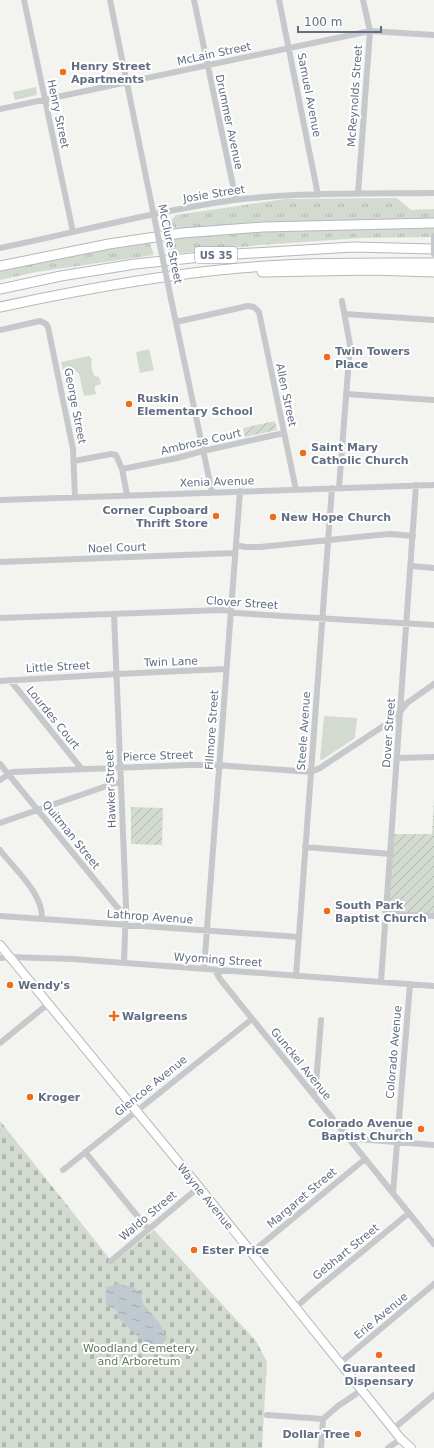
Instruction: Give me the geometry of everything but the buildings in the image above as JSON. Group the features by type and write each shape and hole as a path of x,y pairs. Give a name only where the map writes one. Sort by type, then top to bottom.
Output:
{"highway":[{"path":"0,266 109,244 182,233 263,227 434,224"},
{"path":"353,248 434,243"},
{"name":"US 35","path":"0,289 76,274 220,255 353,248 434,249"},
{"name":"US 35","path":"0,307 112,284 182,274 292,264 434,263"},
{"path":"182,274 371,270 434,272"}],"main road":[{"name":"Wayne Avenue","path":"0,945 198,1187 401,1439 411,1448"}],"street":[{"name":"Henry Street","path":"24,0 73,232"},
{"name":"McClure Street","path":"110,0 212,492"},
{"name":"Drummer Avenue","path":"194,0 236,200"},
{"name":"Samuel Avenue","path":"279,0 318,195"},
{"name":"McReynolds Street","path":"358,194 370,31 363,0"},
{"name":"McLain Street","path":"0,109 370,31 434,35"},
{"name":"Josie Street","path":"0,248 154,215 236,200 285,196 434,193"},
{"path":"434,236 434,254"},
{"path":"339,488 350,345 342,301"},
{"name":"Allen Street","path":"176,322 248,306 254,307 259,312 296,490"},
{"path":"345,314 434,320"},
{"name":"George Street","path":"0,330 40,321 44,322 48,327 73,449 75,497"},
{"path":"346,394 434,400"},
{"name":"Ambrose Court","path":"122,469 284,433"},
{"path":"74,461 114,454 118,457 122,469 127,495"},
{"name":"Xenia Avenue","path":"0,500 434,484"},
{"name":"Dover Street","path":"381,982 408,624 416,485"},
{"name":"Steele Avenue","path":"296,976 332,488"},
{"name":"Fillmore Street","path":"204,969 240,491"},
{"path":"236,545 245,547 260,547 328,539 391,534 413,536"},
{"name":"Noel Court","path":"0,562 235,553"},
{"path":"411,566 434,568"},
{"name":"Clover Street","path":"0,618 221,610 235,613 434,625"},
{"name":"Hawker Street","path":"114,614 126,918 124,963"},
{"name":"Twin Lane","path":"117,674 226,669"},
{"name":"Little Street","path":"0,681 117,674"},
{"name":"Lourdes Court","path":"10,680 81,768"},
{"path":"311,772 320,768 394,719 407,703 434,684"},
{"path":"398,758 434,757"},
{"name":"Quitman Street","path":"0,764 126,918"},
{"name":"Pierce Street","path":"0,780 12,772 81,768 190,765 219,765 311,772"},
{"path":"0,823 121,781"},
{"path":"305,847 391,854"},
{"path":"0,850 35,893 42,906 42,919"},
{"path":"386,914 434,916"},
{"name":"Lathrop Avenue","path":"0,916 299,937"},
{"name":"Wyoming Street","path":"0,958 10,957 124,963 434,986"},
{"name":"Gunckel Avenue","path":"215,970 220,979 434,1244"},
{"name":"Colorado Avenue","path":"393,1193 410,984"},
{"path":"0,1043 48,1004"},
{"name":"Glencoe Avenue","path":"63,1170 252,1019"},
{"path":"313,1094 316,1090 321,1020"},
{"path":"351,1141 357,1138 434,1145"},
{"path":"85,1152 148,1229"},
{"name":"Margaret Street","path":"251,1254 365,1159"},
{"name":"Waldo Street","path":"110,1261 198,1187"},
{"name":"Gebhart Street","path":"296,1308 409,1213"},
{"name":"Erie Avenue","path":"340,1363 434,1284"},
{"path":"267,1415 323,1419 338,1406 362,1390"},
{"path":"393,1429 434,1395"},
{"path":"321,1448 323,1419"},
{"path":"388,1448 401,1439"}],"green space":[{"path":"36,87 37,95 15,100 13,92"},
{"path":"397,198 411,210 434,209 434,237 362,238 260,245 170,254 163,229 176,215 285,199"},
{"path":"150,243 154,255 36,272 0,280 0,269 49,259"},
{"path":"149,349 154,370 140,373 136,352"},
{"path":"89,356 92,359 91,366 93,372 95,376 99,377 101,384 95,386 95,391 97,394 84,396 79,374 74,369 63,370 61,362"},
{"path":"275,421 277,430 245,437 243,428"},
{"path":"324,716 357,718 355,738 322,760 320,759"},
{"path":"434,799 434,916 387,914 392,834 432,834"},
{"path":"131,807 163,808 162,845 131,844"},
{"name":"Woodland Cemetery and Arboretum","path":"0,1121 113,1263 154,1230 256,1341 267,1362 262,1448 0,1448"}],"water":[{"path":"117,1284 132,1287 141,1293 143,1304 159,1322 167,1339 161,1345 151,1348 118,1318 117,1311 106,1304 106,1287"}],"place":[{"name":"Henry Street Apartments","path":"63,72"},
{"name":"Twin Towers Place","path":"327,357"},
{"name":"Ruskin Elementary School","path":"129,404"},
{"name":"Saint Mary Catholic Church","path":"303,453"},
{"name":"Corner Cupboard Thrift Store","path":"216,516"},
{"name":"New Hope Church","path":"273,517"},
{"name":"South Park Baptist Church","path":"327,911"},
{"name":"Wendy's","path":"10,985"},
{"name":"Walgreens","path":"114,1016"},
{"name":"Kroger","path":"30,1097"},
{"name":"Colorado Avenue Baptist Church","path":"421,1129"},
{"name":"Ester Price","path":"194,1250"},
{"name":"Guaranteed Dispensary","path":"379,1355"},
{"name":"Dollar Tree","path":"358,1434"}]}
